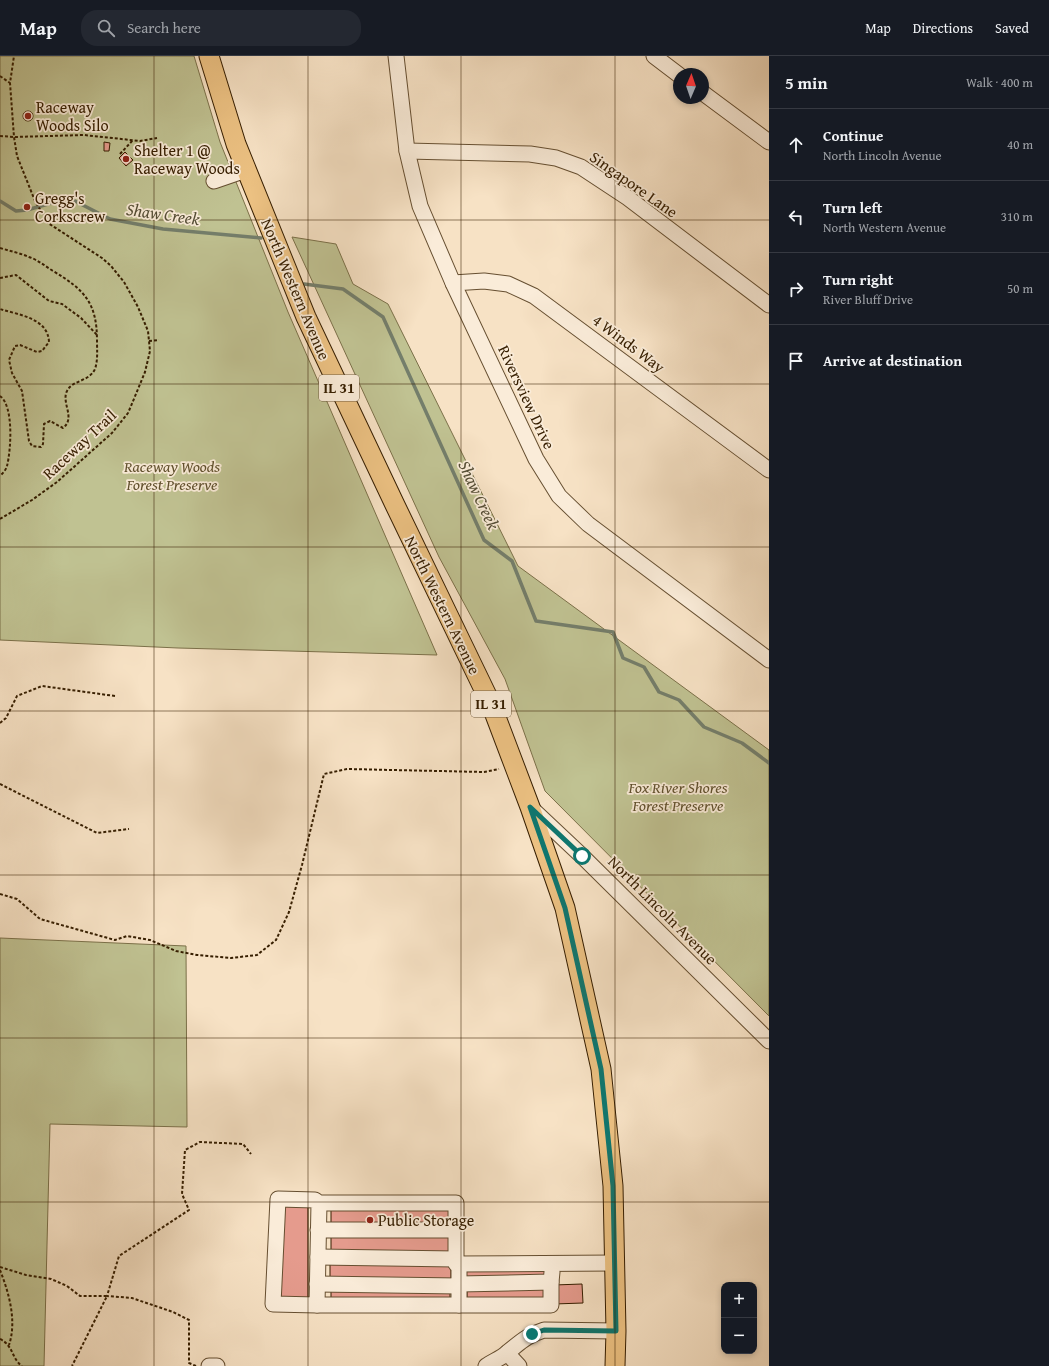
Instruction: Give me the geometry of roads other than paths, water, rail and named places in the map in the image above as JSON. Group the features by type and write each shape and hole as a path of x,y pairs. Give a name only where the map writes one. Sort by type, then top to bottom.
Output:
{"main road":[{"name":"North Western Avenue","path":"208,56 236,144 306,317 491,704 530,807 565,908 601,1069 613,1186 616,1331 615,1366"}],"street":[{"name":"Riversview Drive","path":"396,56 407,151 420,206 453,283 536,459 559,496 588,524 769,660"},
{"path":"654,56 673,70"},
{"path":"709,97 769,142"},
{"name":"Singapore Lane","path":"407,151 530,154 556,158 581,167 628,198 769,305"},
{"path":"214,180 246,170"},
{"name":"4 Winds Way","path":"453,283 484,281 508,284 534,296 769,470"},
{"name":"North Lincoln Avenue","path":"530,807 582,856 769,1041"},
{"path":"459,1305 456,1203 319,1203 315,1200 278,1200 273,1304 317,1305 459,1305 551,1305 552,1263"},
{"path":"317,1305 319,1203"},
{"path":"318,1230 456,1230"},
{"path":"318,1257 552,1263 614,1263"},
{"path":"317,1284 459,1285 551,1282"},
{"path":"486,1366 507,1353 520,1341 532,1334 544,1330 616,1331"},
{"path":"507,1353 519,1366"},
{"path":"209,1366 217,1366"}],"waterway":[{"name":"Shaw Creek","path":"0,201 16,211 27,210 69,198 110,219 163,229 261,238"},
{"name":"Shaw Creek","path":"304,284 343,289 383,317 484,540 512,561 536,621 613,632 623,658 644,667 659,692 679,700 704,727 742,743 769,763"}],"place":[{"name":"Raceway Woods Silo","path":"28,116"},
{"name":"Shelter 1 @ Raceway Woods","path":"126,159"},
{"name":"Gregg's Corkscrew","path":"27,207"},
{"name":"Public Storage","path":"370,1220"}],"park label":[{"name":"Raceway Woods Forest Preserve","path":"172,475"},
{"name":"Fox River Shores Forest Preserve","path":"678,796"}]}
